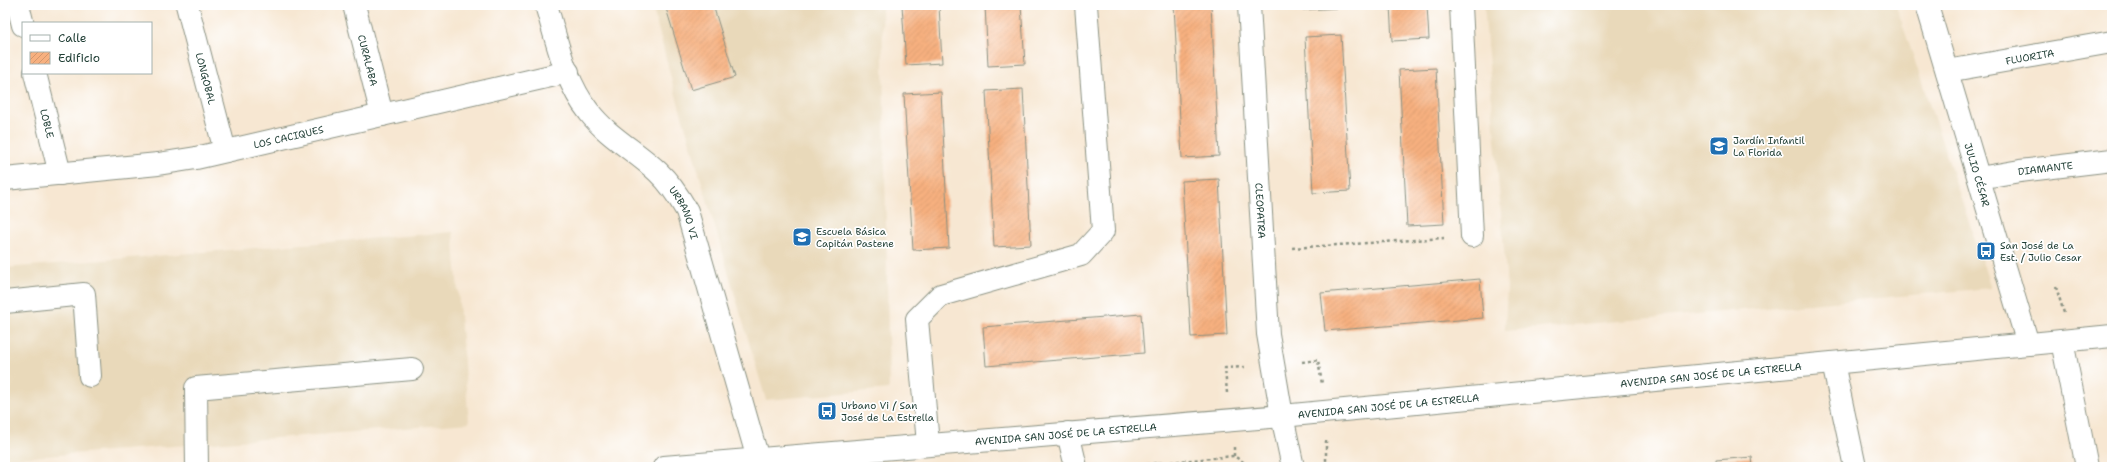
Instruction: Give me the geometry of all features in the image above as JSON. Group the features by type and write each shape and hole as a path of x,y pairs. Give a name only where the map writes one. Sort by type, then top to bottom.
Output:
{"street":[{"path":"18,5 22,22"},
{"name":"LONGOBAL","path":"188,5 225,151"},
{"name":"CURALABA","path":"354,5 382,115"},
{"name":"URBANO VI","path":"546,5 576,93 589,112 601,126 658,171 679,196 687,211 758,459"},
{"path":"928,444 918,319 941,295 1081,255 1103,231 1086,5"},
{"name":"CLEOPATRA","path":"1249,5 1268,334 1282,416 1293,467"},
{"path":"1461,5 1472,236"},
{"name":"JULIO CÉSAR","path":"1928,5 2028,344"},
{"name":"FLUORITA","path":"1947,71 2112,42"},
{"name":"LOS CACIQUES","path":"5,179 158,164 225,151 568,72"},
{"name":"LOBLE","path":"35,74 60,174"},
{"name":"DIAMANTE","path":"1979,178 2020,171 2112,160"},
{"path":"5,302 84,294 90,376"},
{"name":"AVENIDA SAN JOSÉ DE LA ESTRELLA","path":"664,467 928,444 1282,416 2112,336"},
{"path":"2062,341 2087,467"},
{"path":"1833,363 1855,467"},
{"path":"197,467 196,388 412,369"},
{"path":"1068,433 1076,467"}],"path":[{"path":"1263,250 1472,236"},
{"path":"1117,467 1234,456 1251,467"}],"shaded area":[{"name":"Escuela Básica Capitán Pastene","path":"652,5 882,5 889,389 766,400 673,85"},
{"name":"Jardín Infantil La Florida","path":"1484,5 1896,5 1991,288 1505,331 1507,287"},
{"path":"453,232 469,423 5,459 5,268"}],"building":[{"path":"665,5 713,5 735,77 691,90"},
{"path":"902,5 939,5 942,63 906,65"},
{"path":"985,5 1021,5 1025,64 988,66"},
{"path":"1174,5 1211,5 1219,156 1182,158"},
{"path":"1303,5 1340,5 1340,8 1303,10"},
{"path":"1390,5 1427,5 1429,39 1392,41"},
{"path":"1341,35 1350,191 1313,193 1305,37"},
{"path":"1436,68 1444,224 1407,226 1399,70"},
{"path":"1023,89 1031,245 994,247 986,91"},
{"path":"941,92 949,248 913,250 904,94"},
{"path":"1219,179 1227,335 1191,337 1182,181"},
{"path":"1480,279 1483,318 1325,331 1321,293"},
{"path":"1141,314 1144,353 986,366 983,327"},
{"path":"1752,457 1753,467 1716,467 1716,460"}],"place":[{"name":"Jardín Infantil La Florida","path":"1719,146"},
{"name":"Escuela Básica Capitán Pastene","path":"802,237"},
{"name":"San José de La Est. / Julio Cesar","path":"1986,251"},
{"name":"Urbano Vi / San José de La Estrella","path":"827,411"}]}
